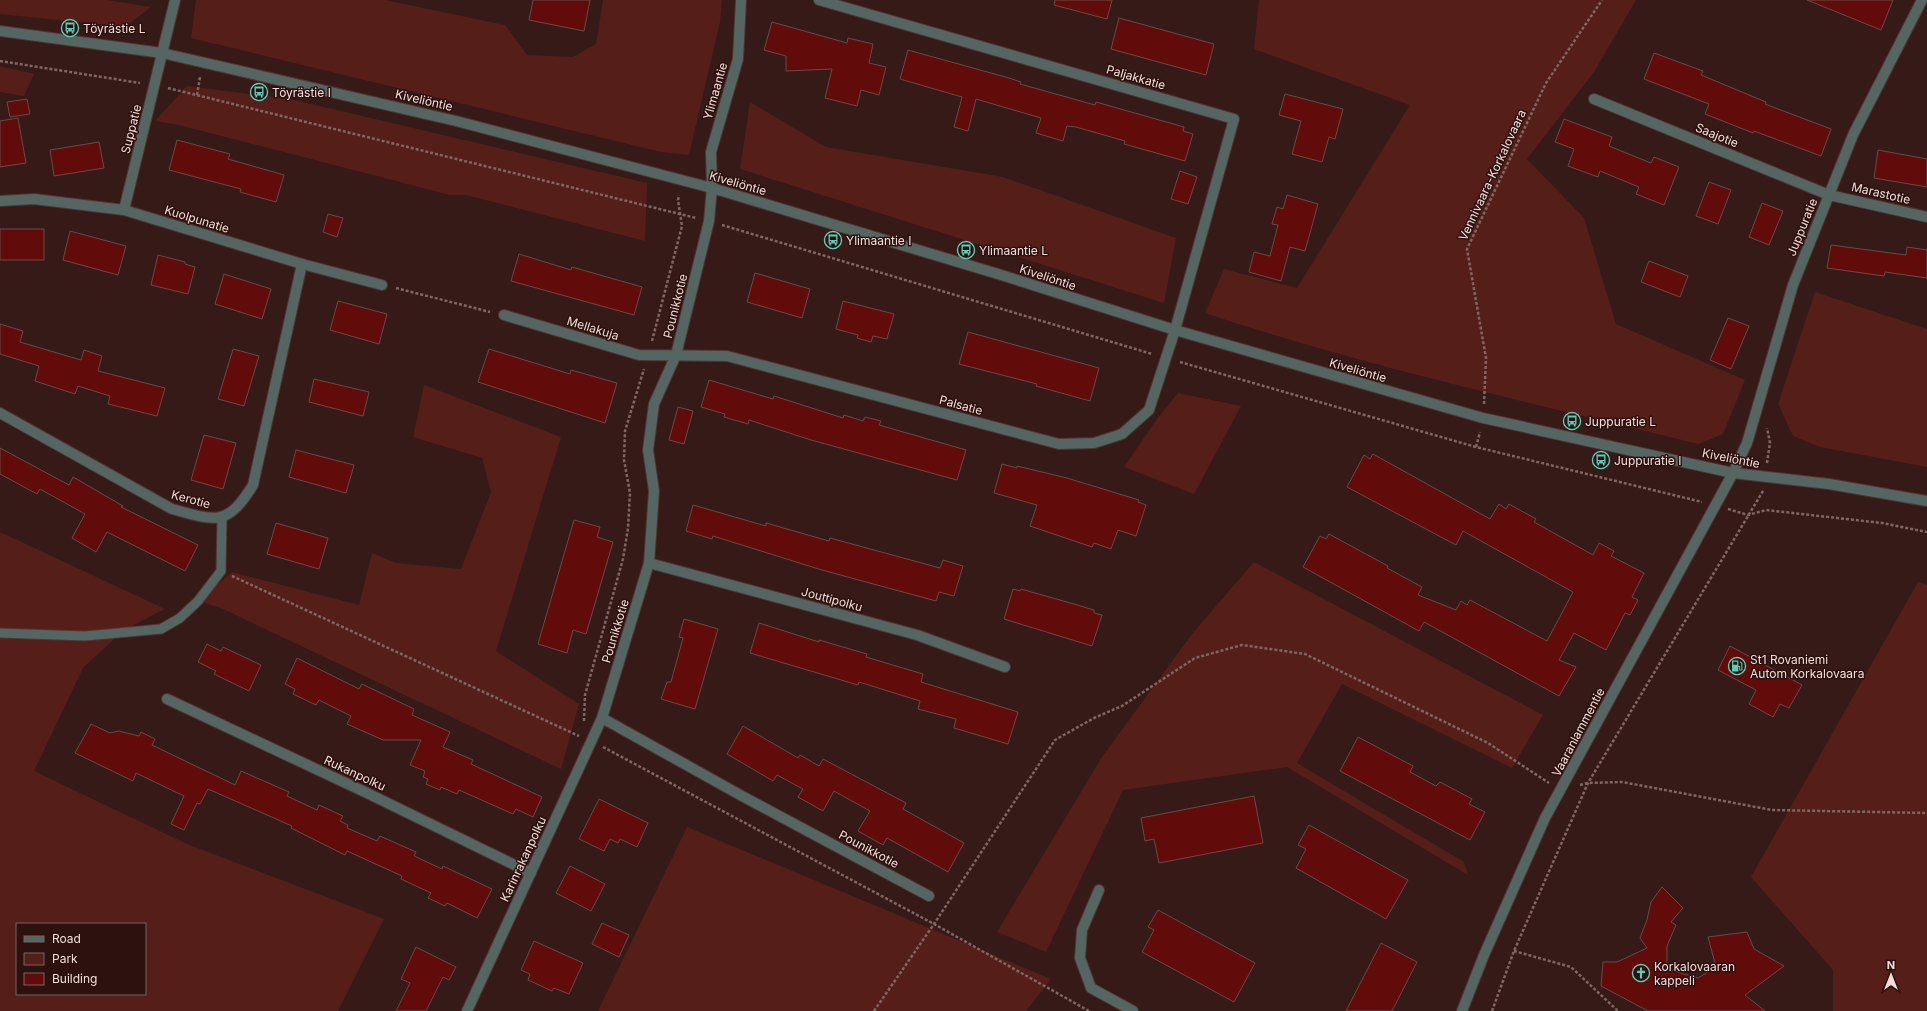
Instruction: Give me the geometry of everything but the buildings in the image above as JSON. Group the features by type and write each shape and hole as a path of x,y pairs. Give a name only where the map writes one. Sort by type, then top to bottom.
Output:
{"street":[{"name":"Suppatie","path":"124,210 156,85 175,0"},
{"name":"Ylimaantie","path":"712,188 711,152 738,59 741,0"},
{"name":"Paljakkatie","path":"819,0 1234,119 1175,330"},
{"name":"Juppuratie","path":"1733,473 1747,443 1793,285 1853,135 1922,0"},
{"name":"Kiveliöntie","path":"0,31 162,53 456,121 712,188 990,272 1175,330 1483,418 1733,473 1829,484 1927,501"},
{"name":"Saajotie","path":"1594,99 1829,195"},
{"name":"Pounikkotie","path":"712,188 709,221 676,355 654,404 648,450 654,491 649,563 602,718 742,796 930,896"},
{"name":"Marastotie","path":"1829,195 1927,217"},
{"name":"Kuolpunatie","path":"0,201 34,199 124,210 302,264 382,285"},
{"name":"Kerotie","path":"0,413 172,510 202,517 222,518 241,505 253,485 302,264"},
{"name":"Mellakuja","path":"504,315 639,355 676,355"},
{"name":"Palsatie","path":"676,355 727,356 1059,444 1094,444 1122,434 1149,410 1164,358 1175,330"},
{"name":"Vaaranlammentie","path":"1462,1011 1484,954 1545,818 1733,473"},
{"name":"Jouttipolku","path":"649,563 917,635 1005,667"},
{"name":"Rukanpolku","path":"167,699 367,793 531,873"},
{"name":"Karinrakanpolku","path":"467,1011 531,873 587,740 602,718"},
{"path":"1099,890 1082,930 1080,958 1091,988 1133,1011"}],"lane":[{"path":"0,633 85,636 161,629 180,618 198,602 221,571 222,518"}],"path":[{"name":"Vennivaara-Korkalovaara","path":"1476,447 1483,418 1486,358 1467,249 1546,84 1602,0"},
{"path":"0,61 156,85 709,221 1164,358 1476,447 1715,505 1748,516 1766,510 1882,523 1927,532"},
{"path":"197,96 203,62"},
{"path":"587,740 585,695 623,559 628,528 630,493 624,460 625,431 648,355 682,226 678,200 682,180"},
{"path":"382,285 504,315"},
{"path":"1492,1011 1514,951 1588,783 1763,492 1770,442 1765,420 1758,404"},
{"path":"221,571 587,740 934,924 1089,1011"},
{"path":"874,1011 934,924 1055,740 1094,718 1122,706 1195,658 1242,645 1305,654 1488,743 1560,791 1588,783 1622,782 1772,810 1927,813"},
{"path":"1514,951 1571,967 1618,1011"}],"green space":[{"path":"0,0 107,0 151,7 125,27 0,14"},
{"path":"196,0 385,0 505,25 527,55 573,57 596,44 603,0 722,0 720,22 689,155 661,152 191,38"},
{"path":"1259,0 1636,0 1594,72 1527,159 1584,218 1616,324 1745,380 1723,434 1698,444 1388,367 1205,313 1224,269 1297,288 1410,105 1254,49"},
{"path":"0,66 34,74 24,96 0,92"},
{"path":"187,86 290,99 647,183 645,241 466,195 450,195 179,125 155,121"},
{"path":"750,102 826,147 1003,177 1176,238 1164,303 740,169"},
{"path":"1815,292 1927,329 1927,467 1820,447 1793,436 1778,404"},
{"path":"424,385 561,437 496,651 579,704 561,769 221,608 198,601 232,572 359,605 372,553 396,563 461,569 491,492 482,458 413,437"},
{"path":"1178,393 1241,406 1194,494 1124,467 1157,419"},
{"path":"0,532 165,609 124,630 83,668 34,771 187,844 384,919 338,1011 0,1011"},
{"path":"1254,562 1543,715 1512,768 1342,684 1297,763 1464,862 1468,875 1287,767 1123,790 1046,952 997,932 1102,757 1192,634"},
{"path":"1918,582 1927,585 1927,1011 1833,1011 1833,970 1751,877"},
{"path":"687,827 1051,979 1026,1011 598,1011"}],"place":[{"name":"Töyrästie L","path":"70,28"},
{"name":"Töyrästie I","path":"259,92"},
{"name":"Ylimaantie I","path":"833,240"},
{"name":"Ylimaantie L","path":"966,250"},
{"name":"Juppuratie L","path":"1572,421"},
{"name":"Juppuratie I","path":"1601,460"},
{"name":"St1 Rovaniemi Autom Korkalovaara","path":"1737,666"},
{"name":"Korkalovaaran kappeli","path":"1641,973"}]}
